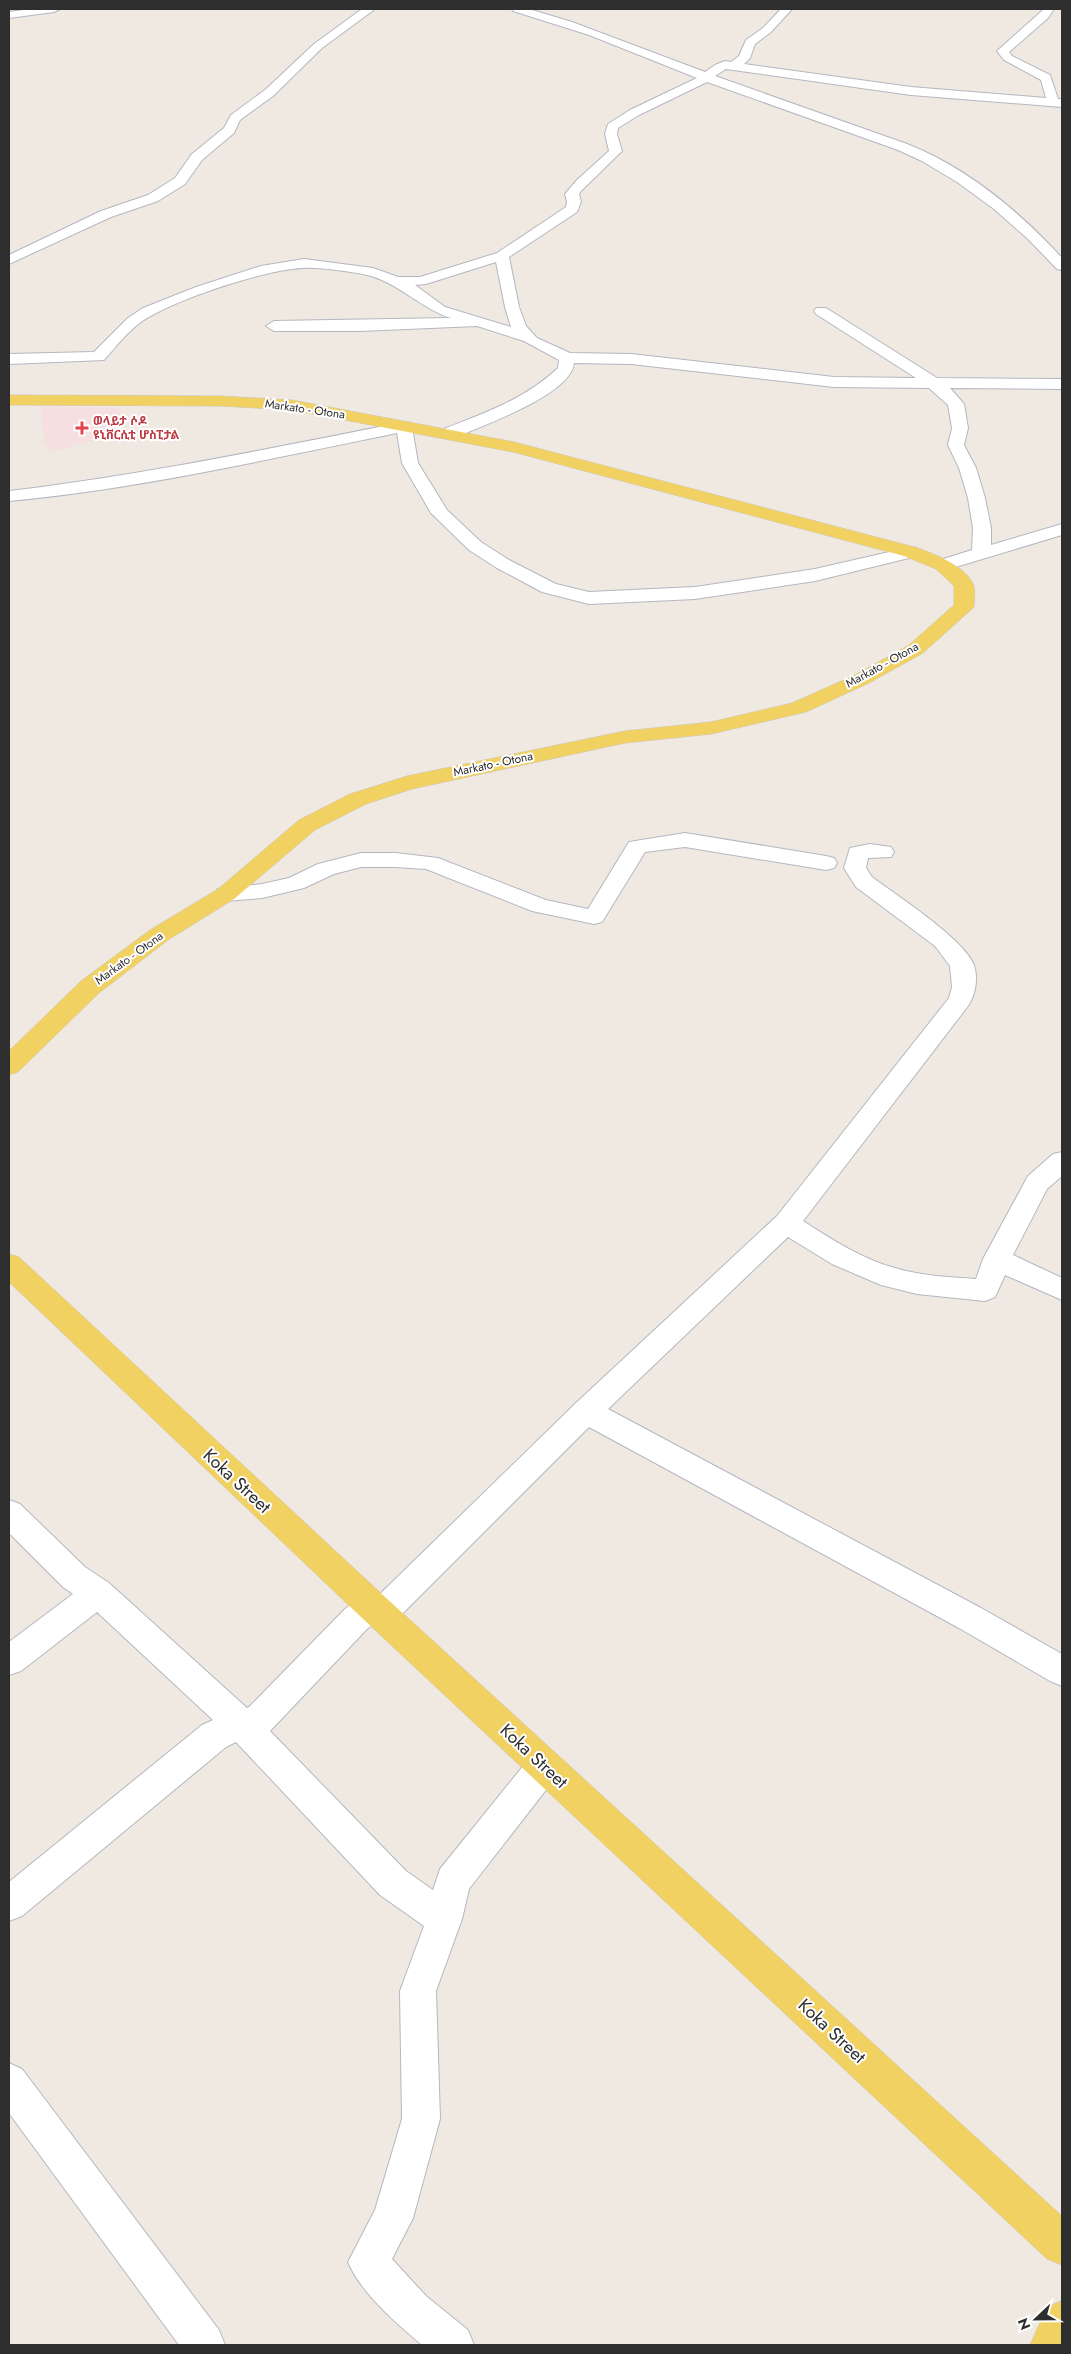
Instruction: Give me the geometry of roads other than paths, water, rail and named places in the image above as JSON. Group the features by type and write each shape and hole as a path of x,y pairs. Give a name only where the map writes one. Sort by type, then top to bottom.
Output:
{"main road":[{"name":"Markato - Otona","path":"9,400 220,401 292,405 450,434 514,447 912,552 943,565 964,585 964,607 916,649 862,678 799,708 711,728 625,737 441,776 358,798 307,825 226,894 159,935 90,987 9,1066"},
{"name":"Koka Street","path":"9,1266 376,1610 1062,2244"},
{"path":"1052,2345 1062,2322"}],"street":[{"path":"9,15 54,9"},
{"path":"9,260 106,214 153,198 180,181 197,157 230,130 235,118 269,93 318,46 369,9"},
{"path":"517,9 582,28 706,77 757,96 822,116 925,156 950,171 1008,215 1044,245 1062,266"},
{"path":"734,66 744,58 750,42 767,30 787,9"},
{"path":"1049,9 1044,16 1003,51 1008,58 1046,78 1058,103"},
{"path":"396,282 421,281 502,256 572,209 574,202 572,194 578,185 608,161 616,152 611,134 612,127 633,112 706,77 718,67 734,66 912,91 1058,103"},
{"path":"502,256 512,307 519,328 529,338"},
{"path":"9,359 98,356 148,311 201,290 266,269 304,263 373,272 420,294 440,310 529,338 567,358 632,359 834,382 1062,384"},
{"path":"821,311 934,384 956,404 960,428 956,445 967,464 983,522 981,553"},
{"path":"274,326 369,326 476,322"},
{"path":"450,434 518,406 547,387 566,369 567,358"},
{"path":"9,496 84,487 190,469 404,427 410,462 425,488 440,513 475,546 502,564 549,588 589,598 695,593 815,575 912,552"},
{"path":"943,565 1058,531"},
{"path":"226,894 262,891 296,883 326,870 361,860 396,860 430,863 540,906 594,917 638,847 685,840 826,863"},
{"path":"9,1904 214,1736 241,1724 258,1721 356,1618 376,1610 786,1223 960,1000 964,987 962,965 943,942 864,882 855,868 858,853 883,852"},
{"path":"786,1223 830,1251 879,1273 926,1285 984,1290 997,1259 1036,1183 1062,1161"},
{"path":"997,1259 1062,1290"},
{"path":"586,1411 961,1613 1062,1670"},
{"path":"9,1513 74,1576 98,1593 241,1724 393,1883 444,1919"},
{"path":"9,1661 98,1593"},
{"path":"453,2345 412,2310 368,2262 393,2218 421,2118 418,1990 444,1919 453,1881 544,1766"},
{"path":"9,2082 204,2345"}],"place":[{"name":"ወላይታ ሶዶ ዩኒቨርሲቲ ሆስፒታል","path":"82,428"}]}
